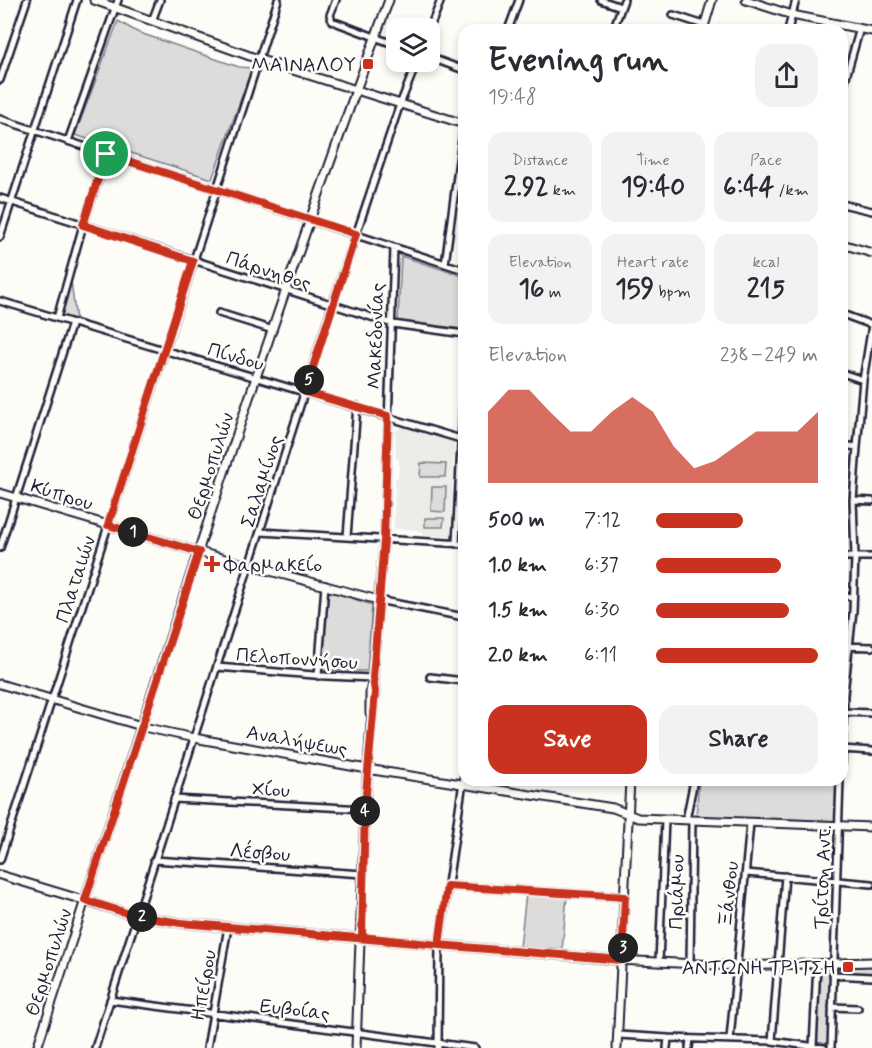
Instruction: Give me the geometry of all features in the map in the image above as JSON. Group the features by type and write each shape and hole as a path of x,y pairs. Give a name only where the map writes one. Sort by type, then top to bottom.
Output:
{"street":[{"path":"0,80 27,0"},
{"path":"0,237 77,0"},
{"path":"94,0 116,4 152,21 258,59 458,122"},
{"path":"152,21 160,0"},
{"name":"Πλαταιών","path":"0,860 278,0"},
{"path":"336,0 330,15 334,23 386,42"},
{"name":"Θερμοπυλών","path":"37,1048 273,330 389,0"},
{"path":"434,18 441,0"},
{"path":"510,24 519,0"},
{"path":"601,0 621,7"},
{"path":"615,24 624,0"},
{"path":"704,24 712,0"},
{"path":"746,0 792,15 839,24"},
{"path":"790,24 796,0"},
{"path":"68,141 116,4"},
{"path":"673,15 696,24"},
{"path":"848,26 872,30"},
{"path":"848,70 860,28"},
{"path":"440,61 458,68"},
{"name":"Σαλαμίνος","path":"95,1048 332,306 413,72"},
{"path":"0,119 458,268"},
{"path":"57,318 106,154"},
{"path":"445,264 458,168"},
{"name":"Πάρνηθος","path":"0,198 332,306 393,324 458,333"},
{"path":"848,205 872,211"},
{"path":"848,246 872,253"},
{"name":"Μακεδονίας","path":"356,1048 362,937 365,809 371,724 370,692 384,540 394,248"},
{"name":"Πίνδου","path":"0,302 458,438"},
{"path":"219,313 273,330"},
{"path":"848,317 872,325 863,380 853,500 855,557 848,655"},
{"path":"0,548 72,323"},
{"path":"848,375 863,380"},
{"path":"346,537 357,406"},
{"path":"848,446 857,447"},
{"name":"Κύπρου","path":"0,493 250,566 378,600 458,616"},
{"path":"853,500 872,501"},
{"path":"261,532 456,544 458,509"},
{"path":"848,557 872,557"},
{"path":"318,676 325,585"},
{"path":"848,596 852,597"},
{"path":"849,647 872,647"},
{"name":"Πελοποννήσου","path":"218,667 318,676 373,678"},
{"path":"430,677 458,680"},
{"name":"Αναλήψεως","path":"0,684 142,726 195,738 458,784"},
{"path":"848,712 872,713"},
{"path":"848,749 872,751"},
{"path":"438,1046 439,945 461,786"},
{"name":"Αναλήψεως","path":"468,786 613,808 638,818 872,827"},
{"path":"617,1048 630,786"},
{"name":"Πριάμου","path":"690,964 689,820 693,786"},
{"name":"Τρίτση Αντ.","path":"831,1048 840,786"},
{"name":"Χίου","path":"174,799 365,809"},
{"path":"659,962 665,820"},
{"name":"Ξάνθου","path":"730,1039 750,823"},
{"name":"Λέσβου","path":"154,860 363,874"},
{"path":"746,873 872,884"},
{"path":"0,875 136,916 181,923 690,964 735,966 872,962"},
{"path":"775,1048 778,965 785,876"},
{"path":"447,886 625,897"},
{"name":"Ηπείρου","path":"207,1048 228,927"},
{"path":"813,1047 817,964"},
{"path":"833,975 872,977"},
{"name":"Ευβοίας","path":"110,1000 357,1032 438,1046 476,1048"},
{"path":"832,1007 858,1008"},
{"path":"619,1035 774,1041 794,1046 824,1048"},
{"path":"667,1048 668,1038"},
{"path":"689,1048 690,1039"},
{"path":"739,1048 740,1040"}],"shaded area":[{"path":"118,21 137,32 239,67 252,68 212,179 75,135"},
{"path":"401,256 458,274 458,328 398,321"},
{"path":"71,281 76,320 61,316"},
{"path":"404,426 453,440 451,537 425,536 420,530 394,529 395,478 398,477 399,460 396,457 395,431"},
{"path":"421,463 446,464 445,477 420,477"},
{"path":"432,487 446,487 445,512 431,511"},
{"path":"425,518 444,518 443,527 425,527"},
{"path":"327,590 372,605 367,671 322,670"},
{"path":"698,786 838,786 836,821 696,816"},
{"path":"526,893 567,896 562,951 520,947"},
{"path":"872,966 872,975 839,973 840,968"},
{"path":"821,968 830,968 828,1045 816,1044"}],"place":[{"name":"ΜΑΙΝΑΛΟΥ","path":"368,64"},
{"name":"Φαρμακείο","path":"212,564"},
{"name":"ΑΝΤΩΝΗ ΤΡΙΤΣΗ","path":"848,967"}],"route":[{"path":"106,154 83,225 193,261 108,525 199,552 85,900 136,916 181,923 362,937 413,942 439,945 622,960 625,897 447,886 439,945 362,937 365,805 374,708 373,678 384,540 388,416 305,392 356,234 106,154"}]}
